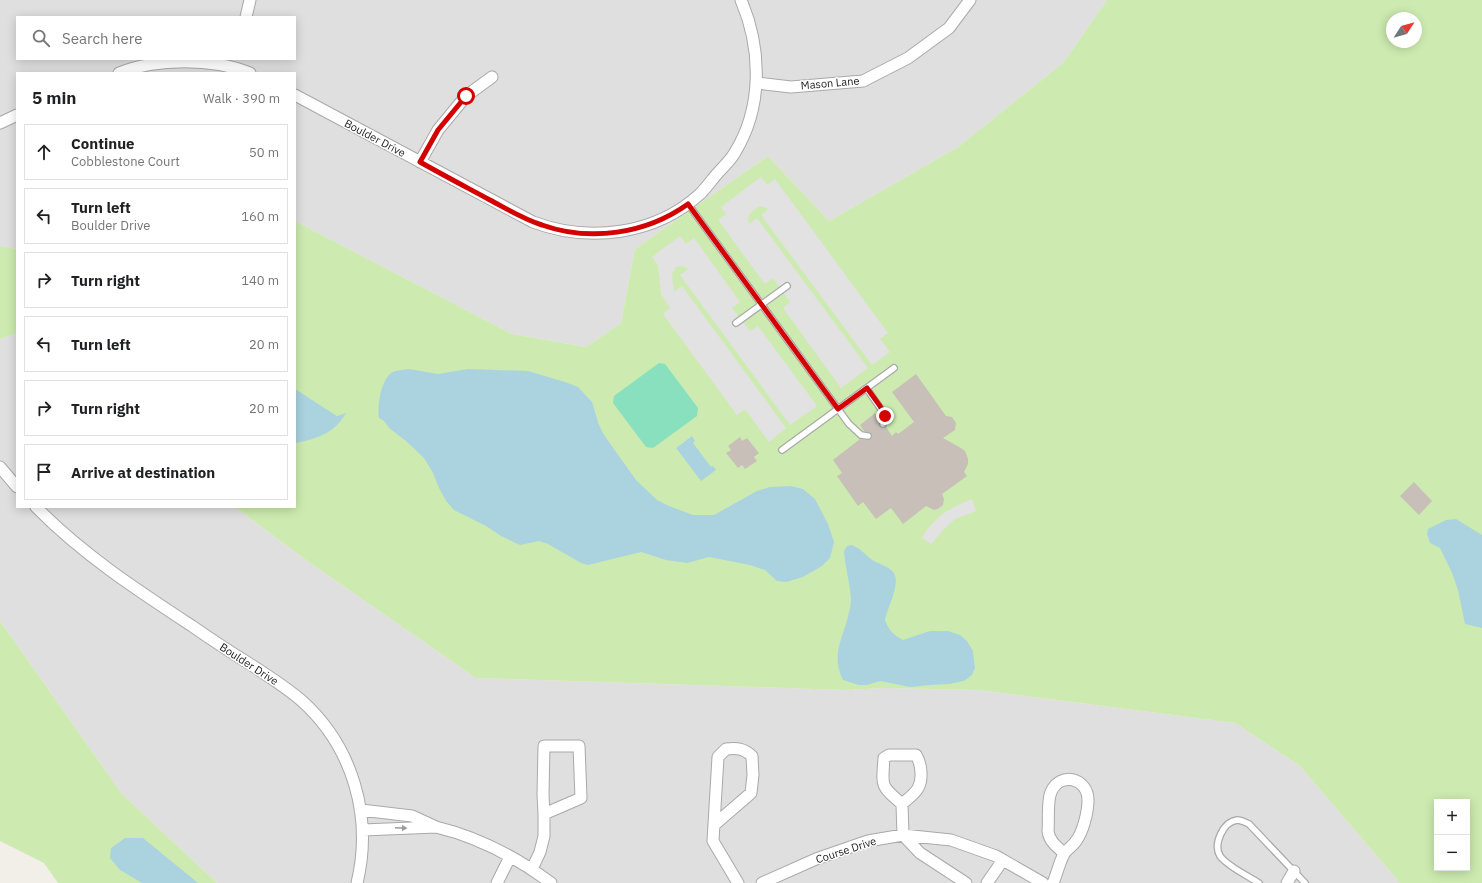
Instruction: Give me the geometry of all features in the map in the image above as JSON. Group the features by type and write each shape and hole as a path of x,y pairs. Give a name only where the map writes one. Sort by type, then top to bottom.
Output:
{"street":[{"path":"246,16 250,0"},
{"name":"Boulder Drive","path":"296,96 524,219 552,228 571,232 591,234 627,230 662,219 688,204 702,193 733,155 744,134 750,117 756,83 756,60 754,39 741,0"},
{"name":"Mason Lane","path":"756,83 790,87 863,81 908,58 949,28 970,0"},
{"path":"121,72 131,68 167,62 234,63 248,72"},
{"path":"420,162 438,130 466,96 492,77"},
{"path":"0,123 16,115"},
{"path":"0,467 16,486"},
{"name":"Boulder Drive","path":"37,508 68,537 104,567 276,681 302,700 323,723 340,749 355,783 361,810 363,830 362,848 356,883"},
{"path":"532,869 540,852 544,836 543,795 544,746 580,746 581,798 544,814"},
{"path":"714,825 751,793 753,776 752,756 746,750 739,748 726,749 718,757 713,841 738,883"},
{"path":"902,804 917,791 921,782 920,762 916,755 889,755 884,758 883,784 888,792 902,804 903,835 920,853 966,883"},
{"path":"1053,883 1064,853 1080,836 1083,830 1088,800 1083,785 1076,781 1066,779 1057,783 1049,796 1048,831 1052,842 1064,853"},
{"path":"361,810 412,816 436,827 461,833 491,845 532,869 544,881"},
{"path":"363,830 436,827"},
{"name":"Course Drive","path":"762,883 787,878 816,860 868,841 903,835 951,840 996,856 1043,883"},
{"path":"497,883 510,856"},
{"path":"987,883 1003,860"},
{"path":"1287,883 1294,871"}],"lane":[{"path":"688,204 838,409 856,432 861,435 868,436"},
{"path":"736,323 786,286"},
{"path":"782,450 894,368"},
{"path":"867,388 884,412 884,424"},
{"path":"1259,883 1229,864 1222,858 1218,850 1218,843 1224,829 1228,824 1235,820 1249,824 1305,883"}],"shaded area":[{"path":"0,0 1107,0 1064,62 958,147 829,221 768,156 635,249 621,323 586,347 512,334 296,222 296,72 16,72 16,249 0,246"},
{"path":"761,177 767,185 775,179 888,333 880,339 890,352 872,365 761,215 769,209 761,206 750,213 748,218 749,224 757,218 868,368 841,388 783,308 790,302 773,278 765,284 718,220 726,214 721,207"},
{"path":"680,236 686,244 694,238 740,302 732,308 750,331 758,326 817,406 790,425 680,275 688,269 683,266 676,267 672,274 674,292 682,286 786,428 769,442 745,409 737,415 663,314 670,308 661,294 658,265 652,257"},
{"path":"16,333 16,508 236,508 303,558 476,678 846,690 884,688 979,690 1235,723 1300,766 1400,883 217,883 122,794 0,621 0,339"},
{"path":"972,499 976,511 955,519 931,544 922,538 928,528 941,515"}],"green space":[{"path":"1107,0 1482,0 1482,883 1400,883 1300,766 1235,723 979,690 884,688 846,690 476,678 303,558 236,508 296,508 296,222 512,334 586,347 621,323 635,249 768,156 829,221 958,147 1064,62"},
{"path":"0,246 16,249 16,333 0,339"},
{"path":"659,363 665,364 698,408 697,416 653,448 646,447 613,403 614,396"},
{"path":"0,621 122,794 217,883 58,883 44,863 0,841"}],"water":[{"path":"409,369 438,374 468,369 528,371 578,387 592,402 599,425 604,435 636,480 657,500 693,515 714,515 757,491 770,487 791,486 803,489 815,499 828,524 834,542 830,558 822,566 803,577 786,582 777,581 765,570 750,565 709,557 687,563 666,560 641,552 588,565 581,563 548,544 539,541 520,545 454,510 446,501 424,458 379,418 379,400 385,380 393,372"},
{"path":"296,390 337,416 346,413 342,420 331,430 311,439 296,443"},
{"path":"692,436 695,441 693,443 711,467 713,466 716,470 701,481 676,448"},
{"path":"1456,519 1482,535 1482,628 1465,624 1458,590 1452,573 1440,548 1430,543 1427,534 1428,529 1446,520"},
{"path":"851,545 874,561 889,569 895,576 895,588 885,620 892,632 903,640 930,631 948,631 960,635 967,641 973,651 975,668 972,675 964,681 949,684 910,687 880,681 867,685 859,685 843,680 839,671 838,654 851,603 844,551 847,546"},
{"path":"125,838 143,838 198,883 142,883 120,870 110,858 111,848"}],"building":[{"path":"916,374 946,416 952,417 956,423 955,430 943,438 965,451 968,464 964,472 967,476 942,494 944,499 943,505 938,509 934,510 926,506 903,524 891,508 876,519 863,502 858,506 837,476 842,473 833,460 860,439 871,439 871,433 864,431 860,425 875,413 880,419 880,427 886,427 892,436 896,432 898,434 914,422 892,392"},
{"path":"740,437 742,441 747,438 759,453 754,457 757,461 745,469 742,465 738,468 726,453 731,450 728,446"},
{"path":"1414,482 1432,501 1419,515 1400,496"}],"route":[{"path":"466,96 438,130 420,162 524,219 552,228 571,232 591,234 613,233 640,227 662,219 688,204 838,409 867,388 884,412 885,416"}]}
